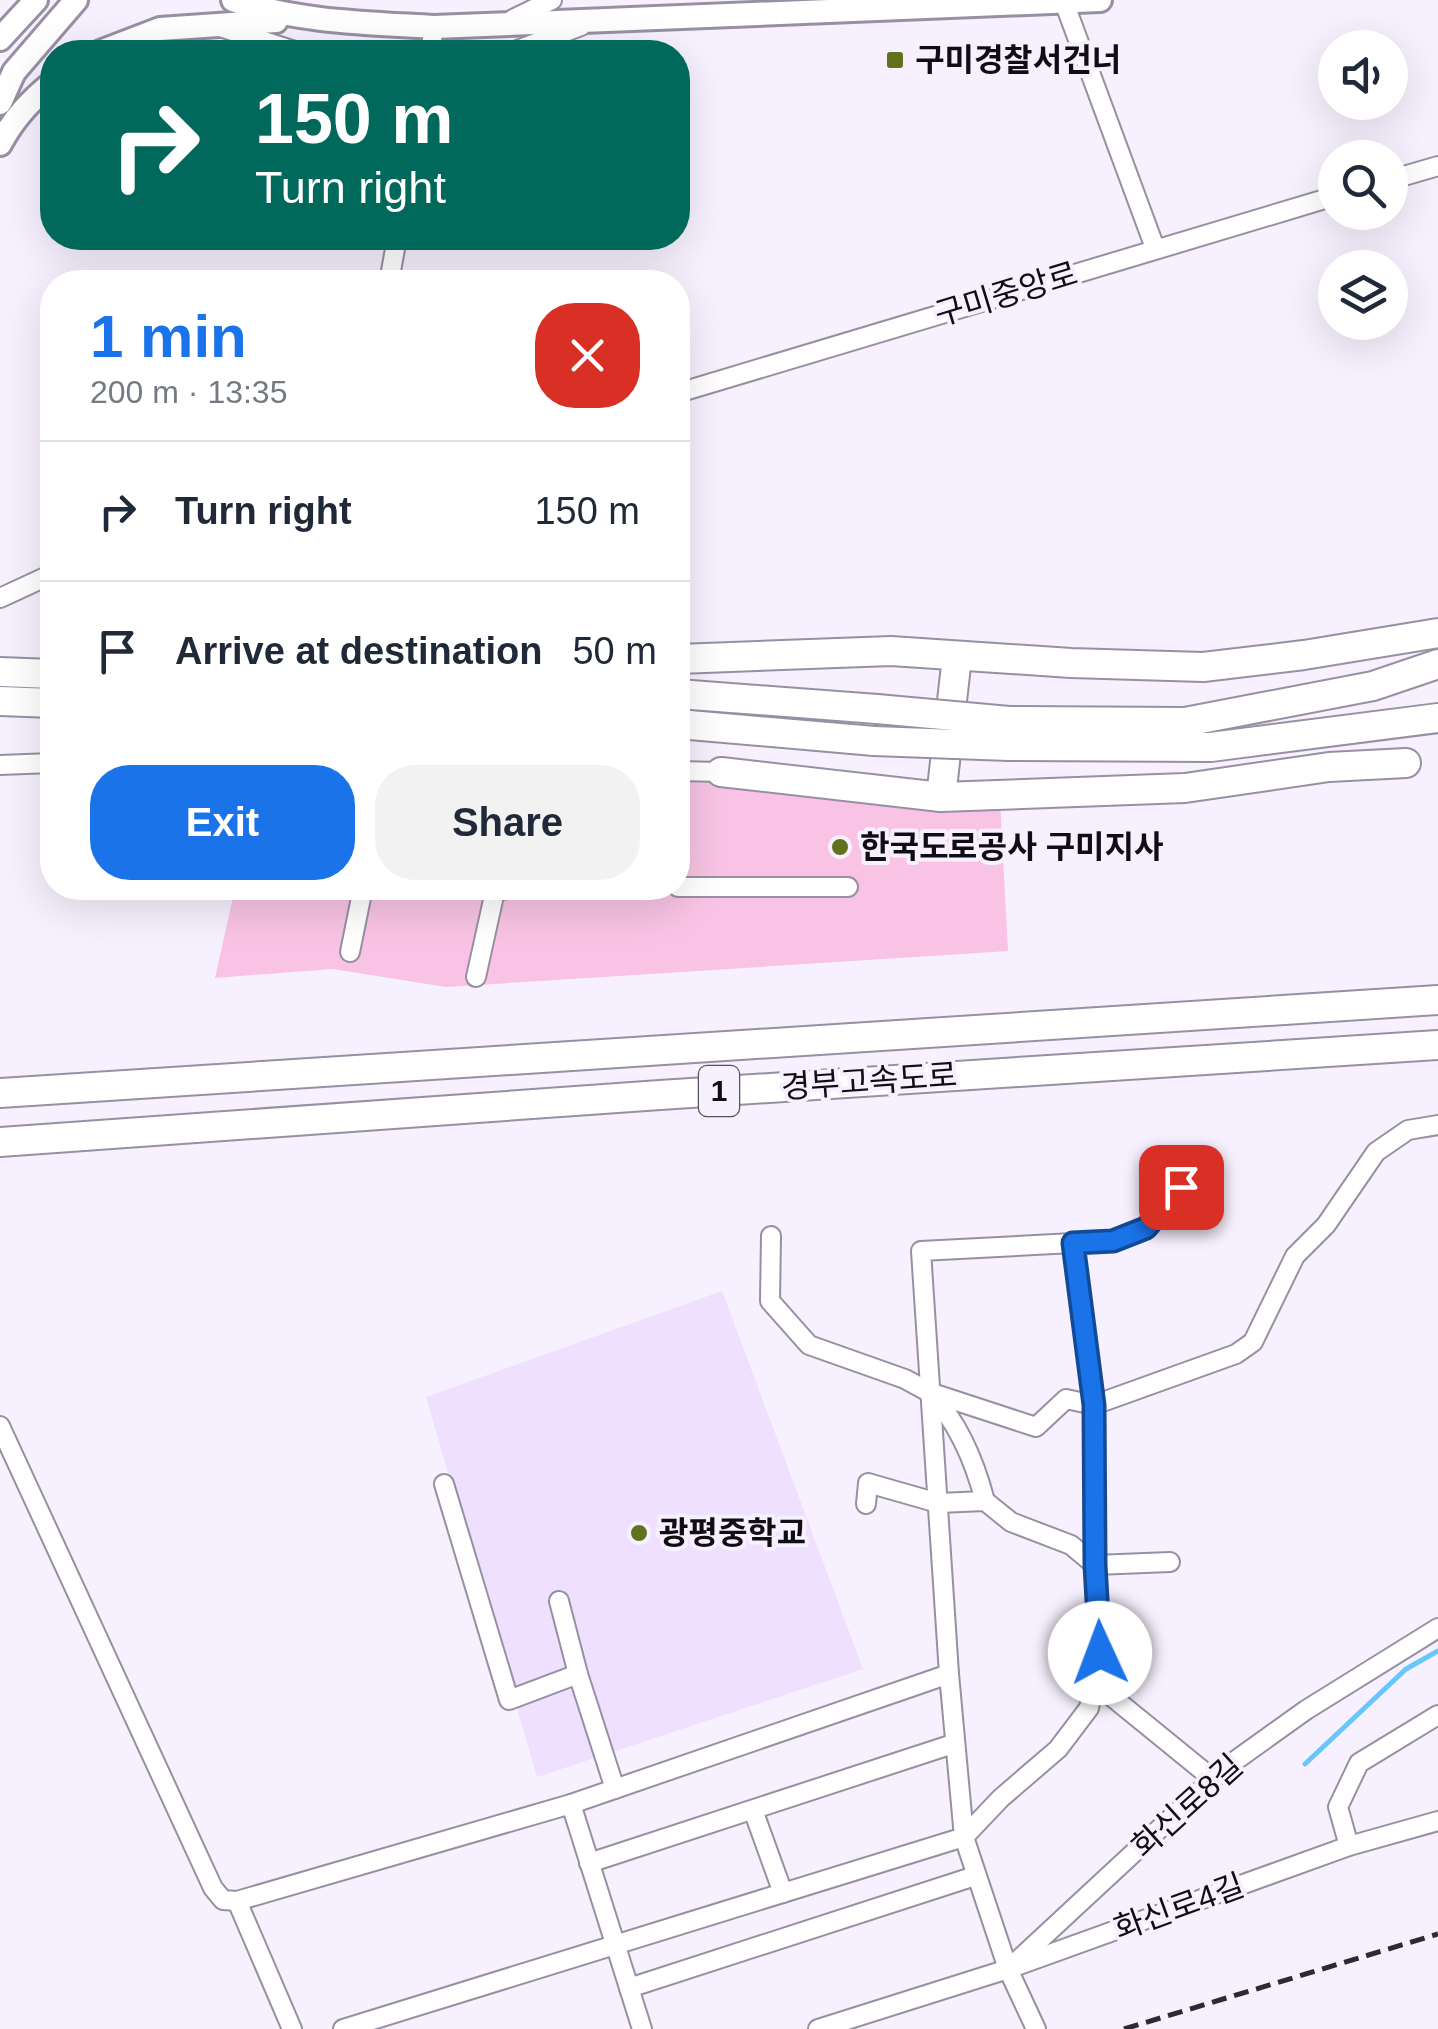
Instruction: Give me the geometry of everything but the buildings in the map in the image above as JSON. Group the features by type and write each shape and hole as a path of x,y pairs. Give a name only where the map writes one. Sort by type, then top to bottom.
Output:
{"highway":[{"path":"690,659 891,651 1203,667 1438,633"},
{"path":"941,797 957,657"},
{"path":"690,725 874,741 1186,722 1372,686 1438,664"},
{"path":"0,672 40,674"},
{"path":"690,695 877,709 1009,734 1212,747 1438,718"},
{"path":"0,701 40,703"},
{"path":"720,772 941,797 1185,788 1328,767 1406,763"},
{"name":"경부고속도로","path":"0,1093 1438,1000"},
{"name":"경부고속도로","path":"0,1142 1438,1045"}],"main road":[{"path":"0,39 36,0"},
{"path":"42,40 76,0"},
{"path":"233,0 272,13 323,20 434,26 1100,0"},
{"path":"131,40 160,29 323,20"},
{"path":"0,103 14,72 40,42"},
{"path":"0,144 12,123 40,93"}],"street":[{"path":"488,26 529,14 552,0"},
{"path":"1064,2 1155,248"},
{"path":"544,40 593,22"},
{"path":"210,24 260,40"},
{"path":"432,40 434,26"},
{"path":"1408,175 1438,166"},
{"name":"구미중앙로","path":"690,390 1318,201"},
{"path":"0,598 40,580"},
{"path":"0,765 40,764"},
{"path":"690,772 720,772"},
{"path":"690,887 848,886"},
{"path":"350,952 361,900"},
{"path":"476,976 493,900"},
{"path":"771,1236 770,1301 809,1345 905,1379 930,1392 1036,1427 1066,1400 1094,1405 1236,1354 1252,1342 1294,1256 1326,1226 1376,1152 1408,1130 1438,1125"},
{"path":"1036,2029 1008,1969 964,1837 953,1744 922,1251 1113,1241 1146,1228 1181,1187"},
{"path":"344,2029 964,1837 1001,1798 1058,1750 1090,1708 1100,1628 1095,1565 1094,1405 1073,1243"},
{"path":"930,1392 955,1425 985,1501 1012,1522 1071,1545 1095,1565 1170,1562"},
{"path":"0,1426 213,1888 223,1900 236,1901 571,1804 948,1674"},
{"path":"866,1504 868,1483 938,1503 985,1501"},
{"path":"444,1484 508,1700 578,1674"},
{"path":"559,1600 615,1789"},
{"name":"화신로8길","path":"1008,1969 1213,1779 1306,1710 1438,1628"},
{"path":"1095,1683 1213,1779"},
{"path":"1349,1846 1338,1806 1359,1763 1438,1715"},
{"path":"589,1863 953,1744"},
{"path":"571,1804 642,2029"},
{"path":"754,1810 782,1893"},
{"name":"화신로4길","path":"818,2029 1008,1969 1349,1846 1438,1822"},
{"path":"629,1988 975,1876"},
{"path":"236,1901 292,2029"}],"shaded area":[{"name":"광평중학교","path":"722,1291 863,1669 537,1777 426,1397"}],"waterway":[{"path":"1305,1764 1406,1669 1438,1651"}],"railway":[{"path":"1124,2029 1438,1934"}],"place":[{"name":"구미경찰서건너","path":"895,60"},
{"name":"한국도로공사 구미지사","path":"840,847"},
{"name":"광평중학교","path":"639,1533"}],"route":[{"path":"1100,1653 1094,1405 1073,1243 1113,1241 1146,1228 1181,1187"}]}
